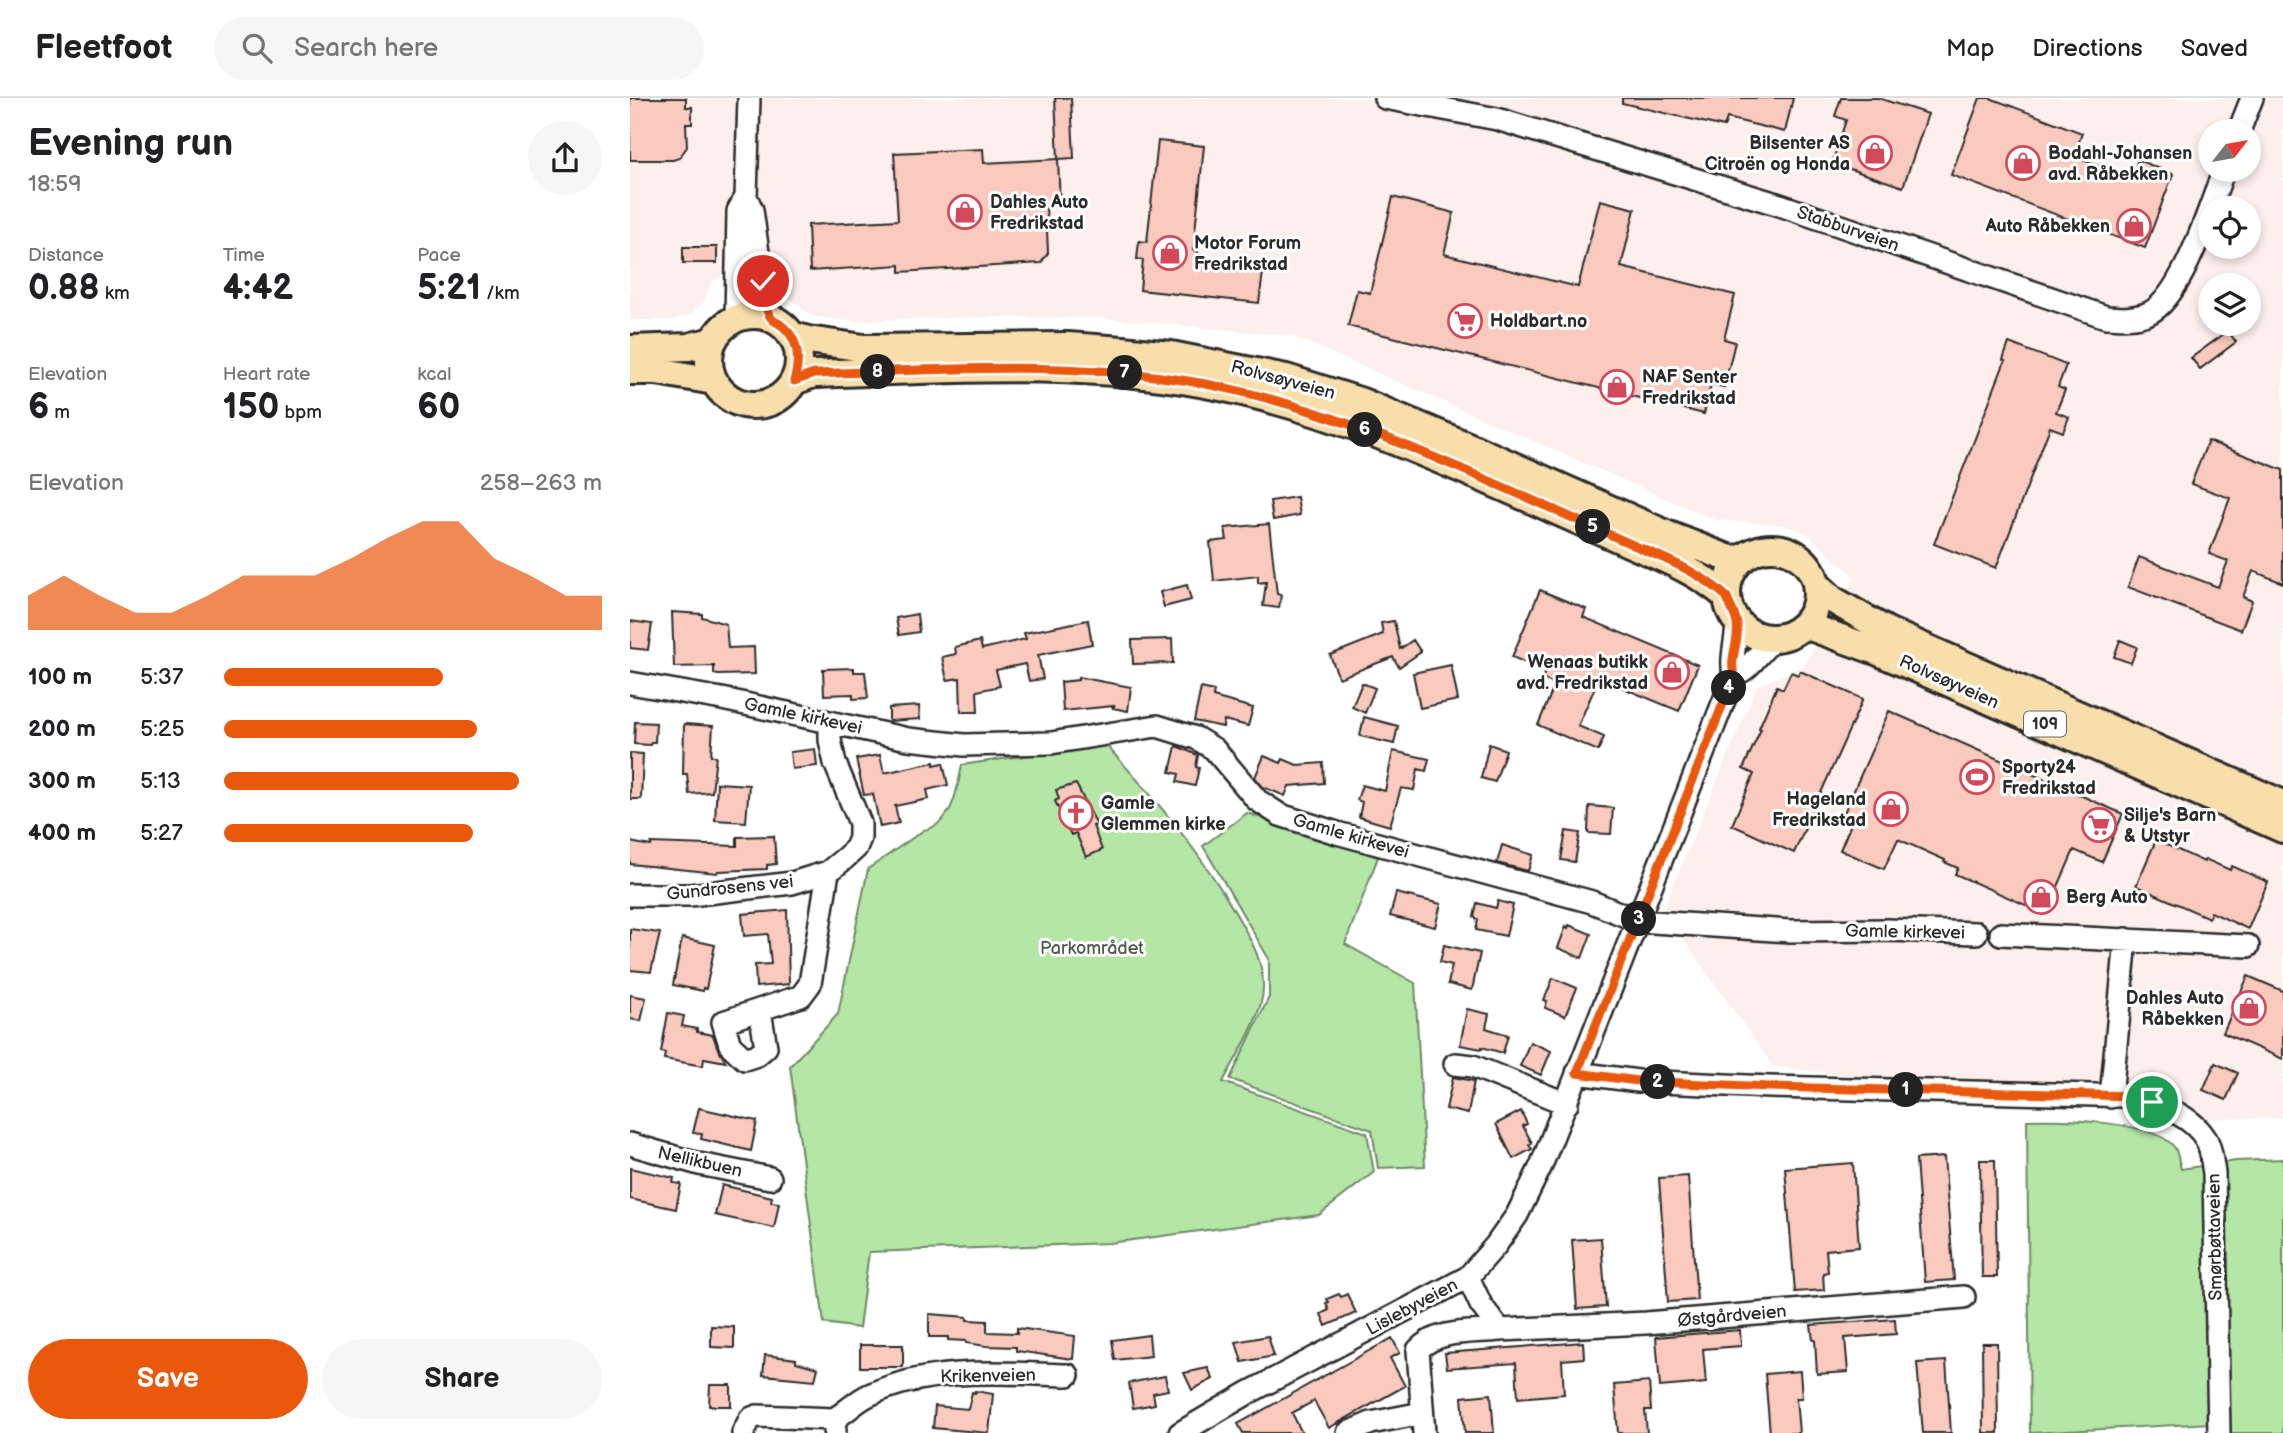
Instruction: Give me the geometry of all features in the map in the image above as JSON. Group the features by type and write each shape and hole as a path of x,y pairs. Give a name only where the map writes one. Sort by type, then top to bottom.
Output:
{"main road":[{"path":"771,318 753,315 736,318 722,328 713,341 709,362 714,381 724,394 738,402 754,405 770,402 784,393 794,381 798,366 797,350 791,335"},
{"name":"109","path":"771,318 791,335"},
{"name":"Rolvsøyveien","path":"791,335 864,348 1068,346 1122,350 1171,355 1286,378 1375,408 1717,554 1730,559 1744,558"},
{"path":"630,349 688,347 713,341"},
{"name":"Rolvsøyveien","path":"794,381 814,374 976,368 1056,369 1126,373 1220,387 1283,402 1354,425 1460,468 1685,568 1727,597"},
{"path":"630,372 657,371 714,381"},
{"name":"109","path":"1744,558 1760,549 1780,548 1797,555 1811,569 1817,585"},
{"path":"1744,558 1729,578 1727,597 1737,622 1755,635 1776,638 1791,635 1805,625 1815,608 1817,585"},
{"name":"Rolvsøyveien","path":"1817,585 1833,600 1887,631 2283,804"},
{"name":"Rolvsøyveien","path":"1805,625 1879,652 2283,829"}],"street":[{"path":"736,318 738,211 746,197 749,98"},
{"name":"Stabburveien","path":"1385,98 1497,119 1780,205 2106,317 2124,319 2152,312 2180,281 2219,182"},
{"path":"2244,119 2252,98"},
{"path":"746,197 752,209 765,302 771,318"},
{"name":"Lislebyveien","path":"1180,1433 1248,1393 1468,1277 1482,1264 1517,1215 1542,1166 1567,1104 1734,676 1731,663 1737,637 1737,622"},
{"name":"Lislebyveien","path":"1734,676 1746,671 1763,648 1776,638"},
{"name":"Gamle kirkevei","path":"630,683 722,699 908,738 964,746 1051,743 1157,726 1196,738 1214,750 1256,800 1280,815 1592,902 1638,920 1790,931 1976,933"},
{"name":"Gundrosens vei","path":"630,895 690,895 792,883 828,872 856,848 860,838 860,823 835,763 830,740 830,722"},
{"path":"760,1011 801,996 810,984 828,872"},
{"path":"2001,934 2248,946"},
{"path":"2111,1097 2126,939"},
{"path":"1455,1064 1473,1066 1567,1104"},
{"name":"Smørbøttaveien","path":"1577,1073 1638,1081 1770,1087 2134,1096 2174,1112 2190,1122 2208,1143 2214,1173 2219,1433"},
{"name":"Nellikbuen","path":"630,1144 699,1164 770,1178"},
{"path":"1468,1277 1481,1305 1500,1330"},
{"name":"Østgårdveien","path":"1423,1423 1418,1350 1427,1340 1439,1336 1500,1330 1637,1324 1964,1297"},
{"name":"Krikenveien","path":"834,1426 854,1404 880,1390 942,1375 977,1372 1068,1375"},
{"path":"743,1433 750,1419 757,1416 834,1426"},
{"path":"1348,1433 1361,1426 1423,1423"}],"shaded area":[{"path":"630,98 2283,98 2283,1118 2202,1119 1773,1066 1663,910 1757,686 1804,666 1855,577 1807,533 1781,524 1715,520 1293,336 1104,318 977,317 848,321 812,316 791,299 781,276 725,274 711,282 704,302 690,315 670,320 630,320"}],"green space":[{"name":"Parkområdet","path":"1105,744 1192,846 1236,914 1258,958 1263,978 1259,1011 1223,1082 1367,1133 1374,1172 1319,1215 1110,1243 869,1252 859,1328 824,1323 790,1066 838,1014 868,869 941,821 952,805 962,765"},
{"path":"1247,813 1378,857 1345,944 1415,983 1425,1166 1378,1168 1372,1130 1230,1079 1269,997 1269,959 1203,846"},
{"path":"2027,1120 2106,1123 2148,1132 2164,1139 2175,1148 2181,1169 2236,1161 2283,1159 2283,1433 2231,1433 2230,1422 2030,1433"}],"building":[{"path":"630,98 686,98 686,107 692,107 692,124 686,124 687,147 679,158 630,160"},
{"path":"1055,98 1071,98 1074,158 1058,159"},
{"path":"1622,98 1793,98 1785,132 1727,118 1724,127 1622,103"},
{"path":"1841,98 1878,98 1928,114 1903,187 1832,163 1846,120 1835,116"},
{"name":"Bodahl-Johansen avd. Råbekken","path":"1980,98 1990,98 2082,133 2074,157 2131,178 2138,160 2173,174 2145,248 1951,175"},
{"path":"1158,141 1204,146 1193,250 1198,250 1197,265 1263,272 1259,303 1140,290 1143,260 1137,259 1139,241 1147,242"},
{"path":"983,149 984,163 1058,159 1060,205 1046,205 1048,253 1041,263 900,272 900,265 810,271 808,225 898,220 894,153"},
{"path":"1393,197 1454,213 1444,254 1578,287 1600,200 1635,209 1621,267 1735,295 1724,339 1735,342 1724,387 1711,384 1704,414 1348,326 1357,290 1370,293"},
{"path":"683,247 717,247 717,263 683,263"},
{"path":"2221,336 2232,336 2236,342 2200,369 2191,358"},
{"path":"2009,343 2066,365 2058,387 2065,390 2056,412 2069,417 2063,432 2050,427 1996,568 1934,544 2005,361 2003,360"},
{"path":"2208,441 2283,470 2283,583 2253,571 2243,597 2252,601 2241,630 2128,587 2139,557 2218,587 2228,561 2209,554 2230,498 2191,484"},
{"path":"1297,497 1300,515 1273,520 1270,501"},
{"path":"1269,524 1277,594 1281,595 1279,608 1263,606 1266,582 1258,583 1258,576 1214,581 1210,542 1227,540 1225,528"},
{"path":"1187,585 1191,600 1164,607 1160,592"},
{"path":"1540,590 1586,609 1583,617 1698,665 1679,711 1599,678 1578,726 1604,737 1598,751 1538,725 1555,684 1542,679 1545,671 1512,657"},
{"path":"672,612 702,614 702,617 726,624 728,648 754,647 755,674 718,675 714,674 714,666 674,667"},
{"path":"917,614 919,632 899,635 896,618"},
{"path":"1088,620 1092,644 1038,655 1043,679 1029,681 1025,664 996,670 1000,686 977,691 978,712 961,712 960,678 947,680 942,657 956,654 955,647 980,641 982,649 1026,639 1024,633"},
{"path":"630,621 652,624 648,650 630,648"},
{"path":"1394,621 1400,649 1413,640 1421,652 1399,667 1393,657 1339,678 1330,655 1383,634 1381,623"},
{"path":"1172,639 1173,663 1133,664 1132,640"},
{"path":"2120,640 2137,647 2131,663 2114,657"},
{"path":"1451,665 1458,700 1420,708 1413,673"},
{"path":"854,668 854,672 865,672 868,698 853,699 853,694 824,695 823,669"},
{"path":"1800,671 1863,699 1794,853 1732,825 1754,774 1743,769 1777,686 1783,689 1791,672 1798,675"},
{"path":"1078,677 1131,687 1128,711 1113,708 1114,706 1063,711 1061,682 1078,680"},
{"path":"1362,683 1375,688 1365,713 1352,707"},
{"path":"1201,688 1214,691 1213,697 1253,708 1248,726 1224,720 1223,727 1194,721"},
{"path":"919,706 920,719 889,721 889,708"},
{"path":"1889,711 2123,814 2102,862 2074,850 2046,914 1955,874 1958,868 1944,862 1945,860 1898,839 1884,869 1840,850 1853,819 1843,815"},
{"path":"1364,717 1398,726 1394,744 1360,736"},
{"path":"635,722 656,723 655,742 650,745 634,744"},
{"path":"684,724 713,726 711,756 716,756 712,792 689,794 687,774 683,774"},
{"path":"1489,744 1506,750 1495,782 1481,778"},
{"path":"1176,746 1198,755 1196,767 1199,768 1195,786 1177,782 1179,774 1170,772"},
{"path":"815,749 817,766 792,769 790,752"},
{"path":"1393,751 1429,759 1426,771 1418,769 1414,790 1401,788 1390,826 1359,817 1362,802 1357,800 1362,785 1385,791"},
{"path":"630,753 643,754 641,799 630,799"},
{"path":"880,755 884,773 934,762 934,765 943,763 948,785 927,790 929,799 895,806 899,823 880,827 873,794 864,795 856,759"},
{"path":"1264,756 1281,763 1283,759 1297,765 1323,763 1324,783 1289,786 1285,796 1263,787 1255,777"},
{"path":"717,783 749,785 746,822 715,820"},
{"name":"Gamle Glemmen kirke","path":"1076,784 1097,825 1093,826 1102,850 1086,857 1076,833 1071,835 1055,801 1059,799 1056,790"},
{"path":"1589,806 1613,808 1611,834 1588,833"},
{"path":"1566,831 1580,833 1575,862 1561,860"},
{"path":"774,836 776,864 767,865 767,869 717,873 630,864 630,842 651,846 651,843 737,846 737,837"},
{"path":"2156,840 2204,862 2205,859 2230,870 2232,866 2268,882 2248,929 2211,912 2209,918 2136,886"},
{"path":"1502,845 1533,855 1528,871 1497,863"},
{"path":"1396,893 1441,904 1435,927 1390,916"},
{"path":"1498,901 1513,905 1506,936 1476,930 1478,920 1474,917 1477,903 1496,908"},
{"path":"787,910 789,984 756,987 755,965 771,964 768,934 744,936 742,914"},
{"path":"1569,925 1591,934 1582,958 1558,948 1566,926 1568,928"},
{"path":"630,929 660,933 651,972 630,970"},
{"path":"682,938 715,945 706,989 703,988 703,991 673,985"},
{"path":"1444,945 1480,953 1472,990 1448,984 1452,965 1440,962"},
{"path":"2248,976 2283,991 2283,1059 2223,1033"},
{"path":"1553,978 1577,988 1565,1016 1545,1008 1547,1001 1544,1000"},
{"path":"630,995 646,998 641,1021 630,1019"},
{"path":"1467,1009 1489,1014 1486,1028 1508,1035 1503,1053 1460,1045"},
{"path":"668,1013 684,1016 682,1026 713,1035 726,1062 704,1058 703,1066 664,1059 665,1053 661,1052"},
{"path":"1530,1042 1551,1051 1541,1075 1520,1066"},
{"path":"2215,1063 2238,1073 2226,1100 2203,1090"},
{"path":"1453,1077 1474,1081 1468,1114 1446,1109"},
{"path":"699,1108 757,1121 751,1151 701,1139 702,1134 693,1133"},
{"path":"1521,1111 1527,1124 1523,1126 1532,1143 1529,1145 1532,1149 1513,1159 1496,1124"},
{"path":"1944,1157 1954,1280 1925,1282 1916,1159"},
{"path":"1980,1160 1995,1160 1997,1277 1982,1277"},
{"path":"1853,1163 1859,1247 1826,1250 1828,1272 1823,1273 1824,1290 1795,1292 1785,1168"},
{"path":"630,1168 674,1178 673,1183 681,1184 676,1209 630,1199"},
{"path":"1688,1176 1697,1300 1668,1302 1659,1178"},
{"path":"722,1185 772,1197 771,1202 779,1203 774,1228 715,1215"},
{"path":"1601,1238 1606,1307 1577,1309 1572,1240"},
{"path":"1339,1294 1341,1297 1347,1294 1356,1313 1326,1326 1321,1314 1329,1310 1327,1299"},
{"path":"929,1314 987,1321 987,1332 1017,1333 1017,1328 1075,1336 1073,1359 1016,1351 1016,1347 986,1346 948,1340 948,1337 929,1337"},
{"path":"1895,1319 1896,1334 1845,1338 1848,1372 1817,1374 1815,1340 1811,1325"},
{"path":"711,1326 734,1327 734,1348 711,1347"},
{"path":"1740,1330 1741,1346 1703,1349 1706,1383 1660,1387 1656,1337"},
{"path":"1149,1335 1151,1356 1115,1360 1112,1340"},
{"path":"1268,1336 1274,1356 1242,1362 1236,1342"},
{"path":"1392,1338 1400,1353 1390,1358 1405,1386 1329,1428 1314,1401 1292,1413 1302,1433 1243,1433 1238,1424"},
{"path":"1583,1342 1584,1358 1562,1360 1564,1394 1518,1398 1516,1363 1447,1368 1445,1353"},
{"path":"1982,1343 1997,1343 1998,1433 1983,1433"},
{"path":"860,1345 903,1345 903,1367 860,1367"},
{"path":"765,1355 796,1359 796,1362 818,1368 815,1380 763,1375"},
{"path":"1946,1361 1951,1433 1923,1433 1917,1363"},
{"path":"1208,1368 1213,1379 1192,1390 1184,1373"},
{"path":"1800,1371 1802,1398 1796,1398 1799,1433 1770,1433 1765,1374"},
{"path":"1165,1376 1168,1390 1153,1393 1155,1404 1133,1408 1129,1383"},
{"path":"1649,1382 1651,1410 1645,1410 1647,1433 1618,1433 1614,1385"},
{"path":"710,1385 731,1385 731,1406 709,1406"},
{"path":"972,1392 993,1394 989,1433 933,1428 935,1406 968,1409"},
{"path":"1491,1394 1494,1433 1465,1433 1462,1397"}],"place":[{"name":"Bilsenter AS Citroën og Honda","path":"1875,153"},
{"name":"Bodahl-Johansen avd. Råbekken","path":"2023,163"},
{"name":"Dahles Auto Fredrikstad","path":"965,212"},
{"name":"Auto Råbekken","path":"2134,226"},
{"name":"Motor Forum Fredrikstad","path":"1170,253"},
{"name":"Holdbart.no","path":"1465,321"},
{"name":"NAF Senter Fredrikstad","path":"1617,387"},
{"name":"Wenaas butikk avd. Fredrikstad","path":"1672,672"},
{"name":"Sporty24 Fredrikstad","path":"1977,777"},
{"name":"Hageland Fredrikstad","path":"1891,809"},
{"name":"Gamle Glemmen kirke","path":"1076,813"},
{"name":"Silje's Barn & Utstyr","path":"2099,825"},
{"name":"Berg Auto","path":"2041,897"},
{"name":"Dahles Auto Råbekken","path":"2249,1008"}],"route":[{"path":"763,281 765,302 771,318 791,335 797,350 798,366 794,381 814,374 976,368 1126,373 1220,387 1283,402 1354,425 1460,468 1685,568 1727,597 1737,622 1737,637 1731,663 1734,676 1577,1073 1638,1081 1770,1087 2134,1096 2152,1102"}]}
